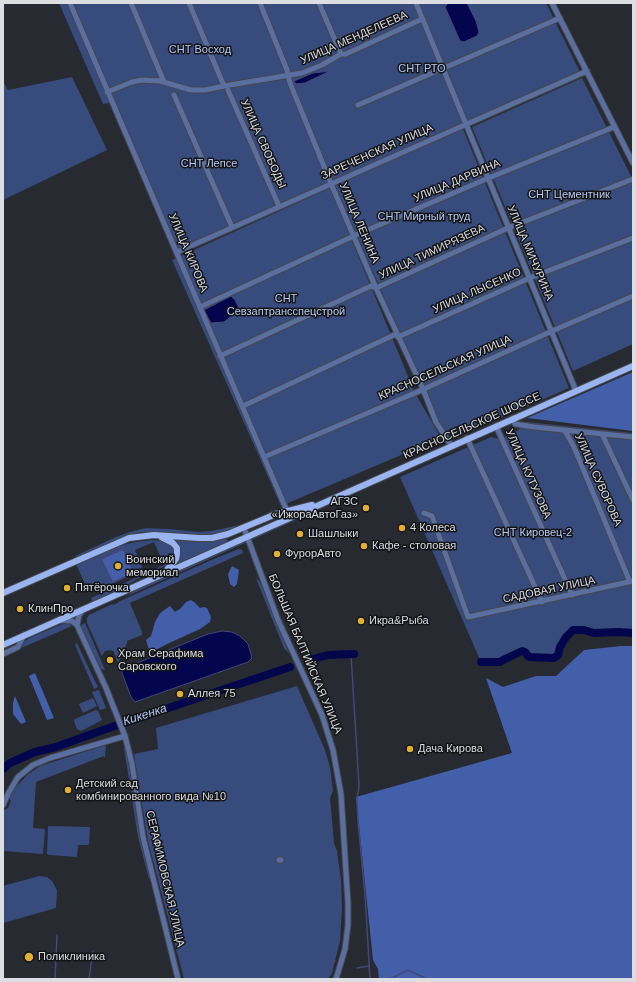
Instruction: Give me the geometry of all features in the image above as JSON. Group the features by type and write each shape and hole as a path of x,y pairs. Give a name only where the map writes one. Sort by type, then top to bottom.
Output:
{"main road":[{"name":"КРАСНОСЕЛЬСКОЕ ШОССЕ","path":"3,644 300,514 319,504 467,438 496,426 514,421 576,391 633,366"},
{"name":"КРАСНОСЕЛЬСКОЕ ШОССЕ","path":"3,593 135,536 154,535 206,538 220,536 287,511 319,504"},
{"path":"154,535 168,540 177,548 176,559 164,574"}],"street":[{"name":"УЛИЦА КИРОВА","path":"70,3 287,511"},
{"path":"131,3 164,82"},
{"path":"189,3 224,86"},
{"name":"УЛИЦА ЛЕНИНА","path":"260,3 331,183 376,288 397,336 423,389 436,422 451,445"},
{"path":"319,3 341,54"},
{"name":"УЛИЦА МИЧУРИНА","path":"416,3 576,391"},
{"path":"552,3 633,163"},
{"path":"358,105 560,18"},
{"name":"УЛИЦА МЕНДЕЛЕЕВА","path":"107,92 132,82 142,80 164,82 192,90 205,90 302,73 322,65 341,54 346,54 422,19"},
{"name":"ЗАРЕЧЕНСКАЯ УЛИЦА","path":"177,252 587,71"},
{"name":"УЛИЦА СВОБОДЫ","path":"228,90 279,206"},
{"path":"174,95 232,227"},
{"name":"УЛИЦА ДАРВИНА","path":"200,307 354,235 614,127"},
{"name":"УЛИЦА ТИМИРЯЗЕВА","path":"220,356 371,286 376,288 508,228 633,179"},
{"name":"УЛИЦА ЛЫСЕНКО","path":"243,406 397,336 530,278 633,238"},
{"name":"КРАСНОСЕЛЬСКАЯ УЛИЦА","path":"264,457 423,389 633,296"},
{"path":"514,421 565,431 633,437"},
{"name":"УЛИЦА КУТУЗОВА","path":"496,426 572,595"},
{"name":"УЛИЦА СУВОРОВА","path":"565,431 574,447 631,581"},
{"path":"602,434 633,500"},
{"path":"467,438 542,602"},
{"name":"САДОВАЯ УЛИЦА","path":"424,513 432,516 468,618 631,581"},
{"name":"БОЛЬШАЯ БАЛТИЙСКАЯ УЛИЦА","path":"244,528 278,620 322,715 334,750 341,794 348,903 348,925 345,949 336,979"},
{"path":"77,626 79,615 85,609"},
{"path":"59,620 72,621 77,626"},
{"name":"СЕРАФИМОВСКАЯ УЛИЦА","path":"77,626 100,674 124,733 132,764 144,844 178,979"},
{"path":"3,654 18,647 24,635"},
{"path":"3,804 8,792 18,777 33,765 124,733"}],"green space":[{"path":"59,3 546,3 580,72 461,124 569,388 450,440 438,421 333,180 174,252 109,103 103,104"},
{"path":"72,77 107,150 3,200 3,81 8,90"},
{"name":"СНТ Цементник","path":"582,78 633,180 633,344 573,371 472,127"},
{"name":"СНТ Севзаптрансспецстрой","path":"330,188 415,393 441,438 281,506 172,260"},
{"name":"СНТ Кировец-2","path":"526,422 633,433 633,633 594,633 584,630 573,630 566,637 560,647 558,655 554,658 530,660 525,652 522,651 500,662 481,662 400,477 491,437 500,439 517,431"},
{"path":"299,516 299,518 289,523 125,597 144,585"},
{"path":"244,524 228,531 207,535 141,532 126,536 76,557 75,556 116,537 146,528 199,532 212,531"},
{"path":"226,538 228,542 177,564 179,560 174,540 211,542"},
{"path":"153,540 168,542 173,547 175,553 174,558 169,564 93,602 91,598 164,565 154,542 135,550 142,567 141,571 89,593 76,564 115,547"},
{"path":"239,549 242,550 243,553 130,603 142,635 127,641 118,663 114,652 111,650 105,651 102,656 87,623 87,618 89,615"},
{"path":"256,578 260,582 289,653 284,648"},
{"path":"65,623 72,626 19,649 29,638"},
{"path":"85,623 105,670 101,669 83,631 81,625"},
{"path":"77,643 98,687 94,689 75,645"},
{"path":"297,686 325,750 330,767 333,791 330,798 334,843 337,851 341,880 342,908 340,941 332,973 328,979 184,979 148,841 134,754 158,749 156,728"},
{"path":"99,690 106,708 100,710 92,692"},
{"path":"93,698 97,706 83,713 79,704"},
{"path":"96,710 98,711 102,720 81,731 77,729 74,721 75,719"},
{"path":"106,745 105,758 104,756 36,782 33,828 45,829 43,854 3,851 4,810 8,808 11,801 9,798 17,785 27,775 40,766"},
{"path":"126,747 141,842 149,879 138,837 124,748"},
{"path":"48,826 90,827 89,844 78,845 77,857 49,855 47,854"},
{"path":"39,876 47,877 52,881 57,890 56,908 3,923 3,886"}],"shaded area":[{"path":"448,3 467,3 476,21 479,32 477,36 464,42 460,41 445,7"},
{"path":"330,71 305,83 296,84 294,81 313,73"},
{"path":"231,296 238,306 238,311 224,322 211,323 204,310"},
{"path":"633,372 633,431 527,418"},
{"path":"123,550 133,572 113,582 102,559"},
{"path":"232,566 239,570 237,584 234,587 230,584 228,574"},
{"path":"191,600 200,608 207,608 211,617 210,622 200,629 150,653 146,640 151,636 155,622 160,613 170,606 175,612 186,602"},
{"path":"222,631 232,632 240,636 248,644 252,658 248,662 135,702 131,697 122,673 123,669 208,634"},
{"path":"633,646 633,979 379,979 378,969 373,960 356,797 512,753 486,678 503,687 536,676 556,676 584,650"},
{"path":"35,673 54,718 47,720 29,676"},
{"path":"15,696 26,722 21,724 13,714 13,703"}],"waterway":[{"path":"123,548 134,573 112,583 101,559 123,548"},
{"name":"Кикенка","path":"481,662 500,662 522,651 529,657 554,658 558,655 560,647 566,637 573,630 584,630 594,633 633,633"},
{"path":"351,654 359,786 357,799 358,821 365,895 370,979"},
{"name":"Кикенка","path":"313,659 328,655 354,654"},
{"name":"Кикенка","path":"3,769 10,763 35,752 56,747 290,667"},
{"path":"55,979 57,935"},
{"path":"89,979 93,951"},
{"path":"305,979 323,975 330,968 333,961 335,961"},
{"path":"357,968 369,966"},
{"path":"390,979 408,970 427,979"}],"place":[{"name":"АГЗС «ИжораАвтоГаз»","path":"366,508"},
{"name":"4 Колеса","path":"402,528"},
{"name":"Шашлыки","path":"300,534"},
{"name":"Кафе - столовая","path":"364,546"},
{"name":"ФурорАвто","path":"277,554"},
{"name":"Воинский мемориал","path":"118,566"},
{"name":"Пятёрочка","path":"67,588"},
{"name":"КлинПро","path":"20,609"},
{"name":"Икра&Рыба","path":"361,621"},
{"name":"Храм Серафима Саровского","path":"110,660"},
{"name":"Аллея 75","path":"180,694"},
{"name":"Дача Кирова","path":"410,749"},
{"name":"Детский сад комбинированного вида №10","path":"68,790"},
{"name":"Поликлиника","path":"29,957"}],"park label":[{"name":"СНТ Восход","path":"200,50"},
{"name":"СНТ РТО","path":"422,69"},
{"name":"СНТ Лепсе","path":"209,164"},
{"name":"СНТ Мирный труд","path":"424,217"}]}
